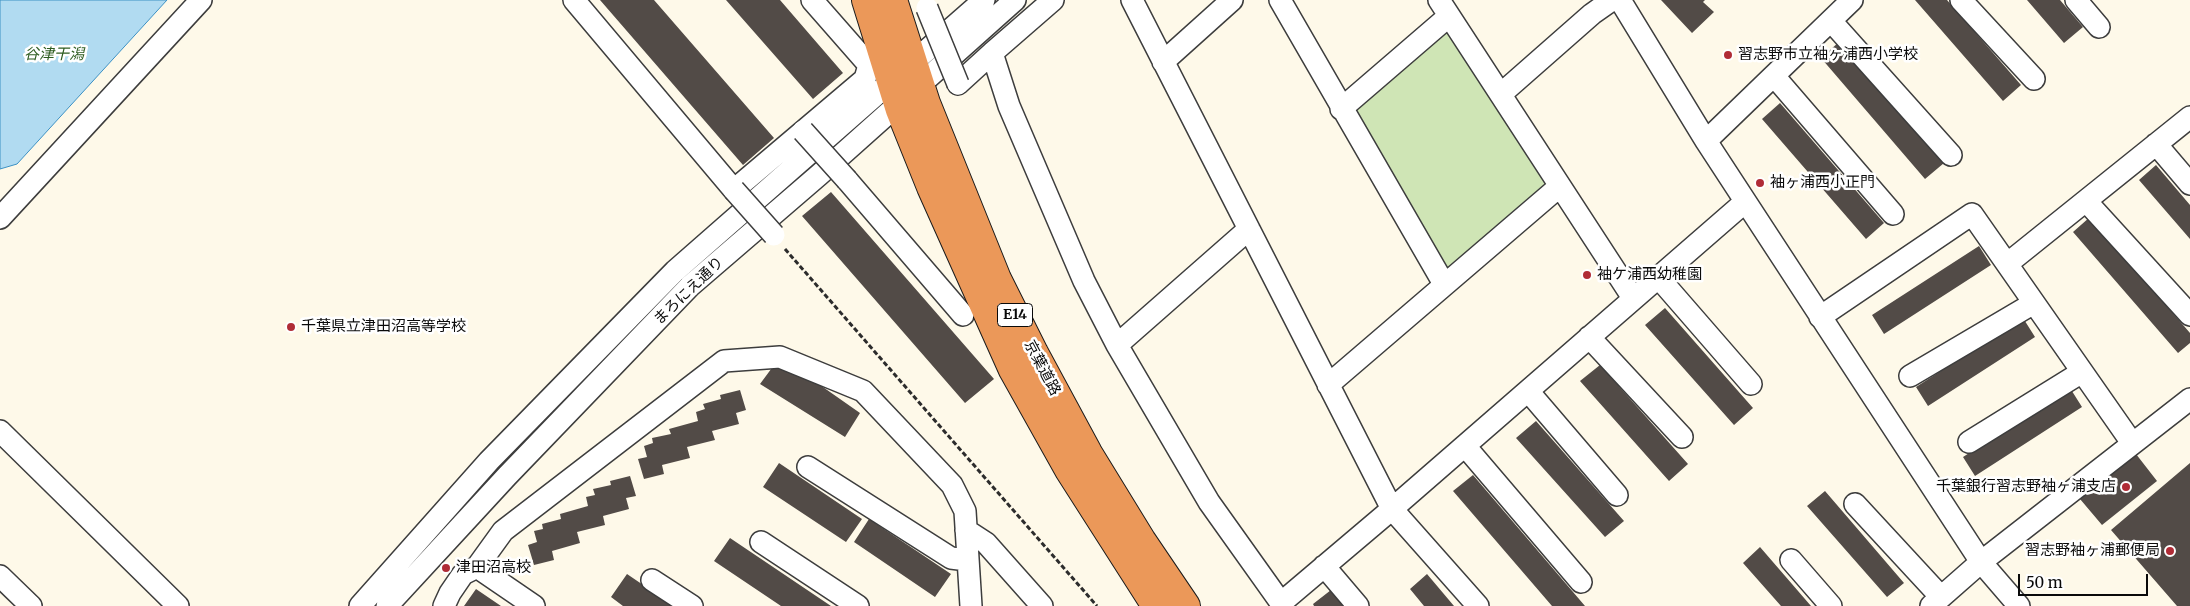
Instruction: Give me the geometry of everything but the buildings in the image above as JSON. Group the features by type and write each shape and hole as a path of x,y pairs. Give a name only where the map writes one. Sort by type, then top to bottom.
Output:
{"highway":[{"name":"京葉道路","path":"866,0 895,92 931,187 1013,370 1069,470 1156,606"},
{"name":"京葉道路","path":"893,0 916,74 997,279 1034,353 1088,453 1122,509 1186,606"}],"street":[{"path":"0,218 201,0"},
{"path":"574,0 774,235"},
{"path":"734,190 865,79 869,65 812,0"},
{"name":"まろにえ通り","path":"916,74 984,0"},
{"name":"まろにえ通り","path":"360,606 489,461 675,271 916,74 1015,0"},
{"path":"930,3 958,84 1053,0"},
{"path":"1132,0 1392,509 1478,606"},
{"path":"1163,62 1232,0"},
{"path":"1280,0 1341,109 1444,284"},
{"path":"1501,94 1592,14 1612,0"},
{"path":"1620,0 1745,202 1981,562 2019,606"},
{"path":"1706,141 1852,0"},
{"path":"1961,0 2034,79"},
{"path":"2076,0 2099,27"},
{"path":"1341,109 1444,8 1633,298"},
{"path":"1831,21 1951,155"},
{"path":"992,53 1009,106 1020,132 1084,281 1117,345 1209,502 1281,603 1465,446 1745,202"},
{"path":"1774,76 1893,214"},
{"name":"まろにえ通り","path":"387,606 507,476 690,286 895,92"},
{"path":"2007,264 2190,117"},
{"path":"803,131 964,315"},
{"path":"2156,144 2190,184"},
{"path":"1328,385 1560,186"},
{"path":"2086,201 2190,316"},
{"path":"1820,317 1972,214 2132,443"},
{"path":"1117,345 1249,229"},
{"path":"1658,277 1751,384"},
{"path":"1910,376 2034,303"},
{"path":"1589,337 1682,437"},
{"path":"444,606 463,574 477,567 503,531 724,361 780,357 863,391 952,485 965,511 971,606"},
{"path":"1968,442 2082,372"},
{"path":"1528,391 1617,495"},
{"path":"1854,504 1936,601 1981,562 2190,399"},
{"path":"0,431 178,606"},
{"path":"1465,446 1581,582"},
{"path":"808,467 951,558 967,560"},
{"path":"966,530 986,543 1042,606"},
{"path":"761,542 858,606"},
{"path":"1791,560 1831,606"},
{"path":"1324,566 1358,606"},
{"path":"477,567 534,606"},
{"path":"0,576 31,606"},
{"path":"652,580 692,606"}],"path":[{"path":"774,235 1098,606"}],"green space":[{"path":"1447,25 1549,181 1443,274 1349,110"}],"water":[{"name":"谷津干潟","path":"0,0 167,0 17,164 0,169"}],"place":[{"name":"習志野市立袖ヶ浦西小学校","path":"1728,55"},
{"name":"袖ヶ浦西小正門","path":"1760,183"},
{"name":"袖ケ浦西幼稚園","path":"1587,275"},
{"name":"千葉県立津田沼高等学校","path":"291,327"},
{"name":"千葉銀行習志野袖ヶ浦支店","path":"2126,487"},
{"name":"習志野袖ヶ浦郵便局","path":"2170,551"},
{"name":"津田沼高校","path":"446,568"}]}
